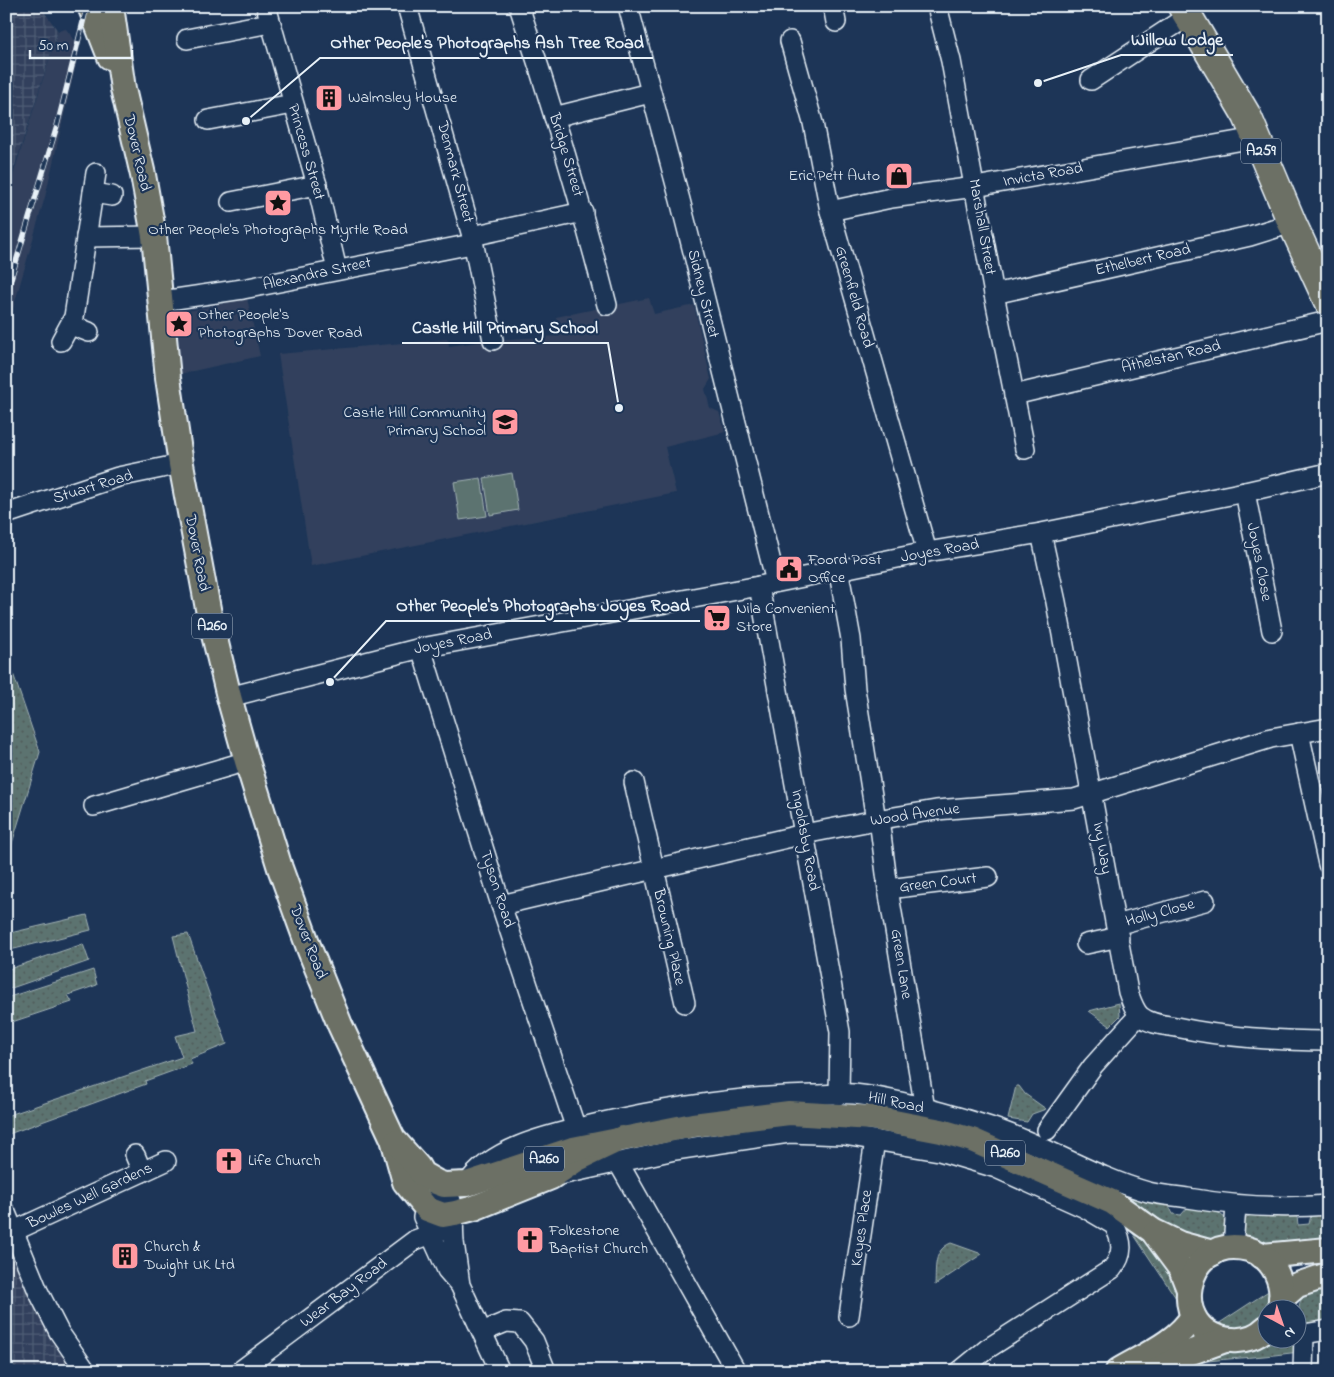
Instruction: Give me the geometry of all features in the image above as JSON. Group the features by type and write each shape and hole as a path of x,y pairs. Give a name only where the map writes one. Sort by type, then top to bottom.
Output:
{"highway":[{"name":"A259","path":"1185,11 1235,93 1328,301"}],"main road":[{"name":"Dover Road","path":"90,6 122,89"},
{"name":"Dover Road","path":"111,6 122,89 143,175 154,236 162,301 168,378 181,464 209,614 229,697 280,868 309,948 340,1026 393,1139"},
{"name":"A260","path":"393,1139 422,1174 455,1185 573,1149 693,1125 789,1113 842,1115 941,1131 972,1140 1112,1202 1152,1231 1180,1244 1223,1250"},
{"name":"A260","path":"393,1139 405,1182 427,1209 454,1221 474,1208 551,1177 576,1160 622,1138"},
{"name":"A260","path":"1152,1231 1181,1269 1188,1287"},
{"path":"1225,1340 1207,1331 1193,1316 1189,1307 1188,1287 1193,1273 1201,1261 1223,1250 1249,1249 1262,1256 1276,1271 1282,1288 1280,1300"},
{"path":"1262,1256 1328,1250"},
{"path":"1283,1300 1297,1284 1328,1275"},
{"path":"1118,1371 1174,1338 1187,1326 1193,1316"},
{"path":"1156,1371 1186,1354 1225,1340 1251,1338 1256,1335"}],"street":[{"name":"Denmark Street","path":"407,6 472,240 492,340"},
{"name":"Bridge Street","path":"519,6 583,212 606,305"},
{"name":"Sidney Street","path":"628,6 768,584"},
{"name":"Marshall Street","path":"936,6 949,52 1025,449"},
{"path":"1091,80 1185,11"},
{"path":"188,39 268,15"},
{"name":"Princess Street","path":"268,15 317,185 338,270"},
{"name":"Greenfield Road","path":"790,41 813,123 830,211 927,552"},
{"path":"554,117 650,93"},
{"path":"208,120 293,104"},
{"name":"Invicta Road","path":"830,211 892,198 975,187 1255,138"},
{"path":"61,341 71,325 96,173"},
{"path":"231,202 317,185"},
{"path":"93,193 112,196"},
{"name":"Alexandra Street","path":"162,301 244,289 338,270 472,240 583,212"},
{"name":"Ethelbert Road","path":"994,294 1250,236 1292,223"},
{"path":"86,237 154,236"},
{"name":"Athelstan Road","path":"1014,396 1328,321"},
{"path":"71,325 89,332"},
{"name":"Stuart Road","path":"6,514 118,477 181,464"},
{"name":"Joyes Road","path":"229,697 421,648 768,584 927,552 1041,534 1246,492 1328,473"},
{"name":"Joyes Close","path":"1246,492 1272,631"},
{"name":"Ivy Way","path":"1041,534 1056,602 1128,992 1139,1015"},
{"name":"Green Lane","path":"841,569 840,579 851,639 855,689 925,1109"},
{"name":"Ingoldsby Road","path":"768,584 804,834 840,1032 842,1115"},
{"name":"Tyson Road","path":"421,648 501,905 576,1129"},
{"name":"Wood Avenue","path":"501,905 654,871 804,834 878,820 936,810 1074,799 1271,738 1328,728"},
{"path":"1299,733 1328,864"},
{"path":"94,806 247,761"},
{"name":"Browning Place","path":"634,782 685,1003"},
{"name":"Green Court","path":"888,889 988,877"},
{"name":"Holly Close","path":"1117,931 1205,901"},
{"path":"1086,944 1117,931"},
{"path":"1047,1131 1093,1066 1139,1015 1149,1022 1233,1038 1328,1041"},
{"name":"Hill Road","path":"551,1177 674,1150 789,1133 842,1115 852,1094 884,1099 980,1123 1021,1137 1100,1174 1149,1192 1304,1215 1328,1205"},
{"name":"Hill Road","path":"455,1185 507,1150 576,1129 701,1103 763,1096 842,1115 875,1140 938,1151 996,1168 1104,1218 1114,1225 1121,1240 1120,1256 1112,1269 987,1349 960,1371"},
{"name":"Keyes Place","path":"850,1316 875,1140"},
{"name":"Bowles Well Gardens","path":"14,1231 138,1163 166,1161"},
{"path":"618,1162 736,1371"},
{"path":"455,1185 427,1209 423,1217 429,1234 447,1270 460,1285 500,1371"},
{"path":"455,1185 452,1198 460,1285"},
{"path":"1223,1250 1236,1206"},
{"name":"Bowles Well Gardens","path":"6,1213 46,1308 59,1332 86,1371"},
{"name":"Wear Bay Road","path":"240,1371 264,1364 380,1265 416,1240 454,1221"},
{"path":"482,1332 506,1322 520,1324 534,1341 546,1371"},
{"path":"1306,1332 1328,1330"},
{"path":"1302,1350 1304,1371"}],"shaded area":[{"path":"6,6 40,6 58,31 12,175 6,173"},
{"path":"66,29 80,47 45,197 6,333 6,173 13,175 58,31"},
{"path":"247,298 260,356 180,374 175,314"},
{"name":"Castle Hill Community Primary School","path":"649,298 654,314 694,305 711,379 705,389 710,408 719,412 725,432 665,447 676,493 311,566 278,354 448,339 449,346 493,340 559,336 556,317"},
{"path":"6,1244 35,1308 67,1363 57,1371 6,1371"}],"green space":[{"path":"512,473 518,510 490,515 484,478"},
{"path":"481,478 487,516 460,520 454,482"},
{"path":"6,653 40,752 6,863"},
{"path":"87,915 91,930 6,951 6,934"},
{"path":"188,934 227,1044 190,1059 192,1064 145,1081 146,1084 6,1135 6,1116 182,1057 175,1036 197,1031 173,936"},
{"path":"83,944 89,961 6,990 6,970"},
{"path":"93,970 97,985 68,995 72,1002 6,1024 6,998"},
{"path":"1119,1003 1120,1016 1110,1026 1089,1011"},
{"path":"1016,1086 1019,1086 1025,1094 1046,1109 1032,1114 1027,1122 1008,1119"},
{"path":"1125,1192 1168,1204 1173,1214 1181,1215 1189,1206 1215,1210 1225,1218 1226,1228 1219,1238 1213,1241 1193,1242 1128,1203 1130,1200 1123,1196"},
{"path":"1328,1213 1328,1240 1265,1243 1250,1239 1243,1230 1244,1218 1254,1214 1293,1215 1297,1217 1298,1225 1309,1224 1311,1215"},
{"path":"1128,1226 1146,1239 1160,1255 1170,1272 1178,1293 1176,1298"},
{"path":"951,1243 982,1254 935,1285 938,1255 945,1246"},
{"path":"1273,1288 1271,1300 1256,1300 1256,1324 1239,1331 1215,1326"},
{"path":"1328,1289 1328,1319 1306,1323 1306,1300 1301,1300 1302,1298"},
{"path":"1256,1346 1256,1350 1298,1350 1299,1352 1198,1362 1198,1366 1184,1371 1172,1371 1195,1359"}],"railway":[{"path":"6,295 57,126 87,6"}],"place":[{"name":"Willow Lodge","path":"1038,83"},
{"name":"Walmsley House","path":"329,98"},
{"name":"Other People's Photographs Ash Tree Road","path":"246,121"},
{"name":"Eric Pett Auto","path":"899,176"},
{"name":"Other People's Photographs Myrtle Road","path":"278,203"},
{"name":"Other People's Photographs Dover Road","path":"179,324"},
{"name":"Castle Hill Primary School","path":"619,408"},
{"name":"Castle Hill Community Primary School","path":"505,422"},
{"name":"Foord Post Office","path":"789,569"},
{"name":"Nila Convenient Store","path":"717,618"},
{"name":"Other People's Photographs Joyes Road","path":"330,682"},
{"name":"Life Church","path":"229,1161"},
{"name":"Folkestone Baptist Church","path":"530,1240"},
{"name":"Church & Dwight UK Ltd","path":"125,1256"}]}
